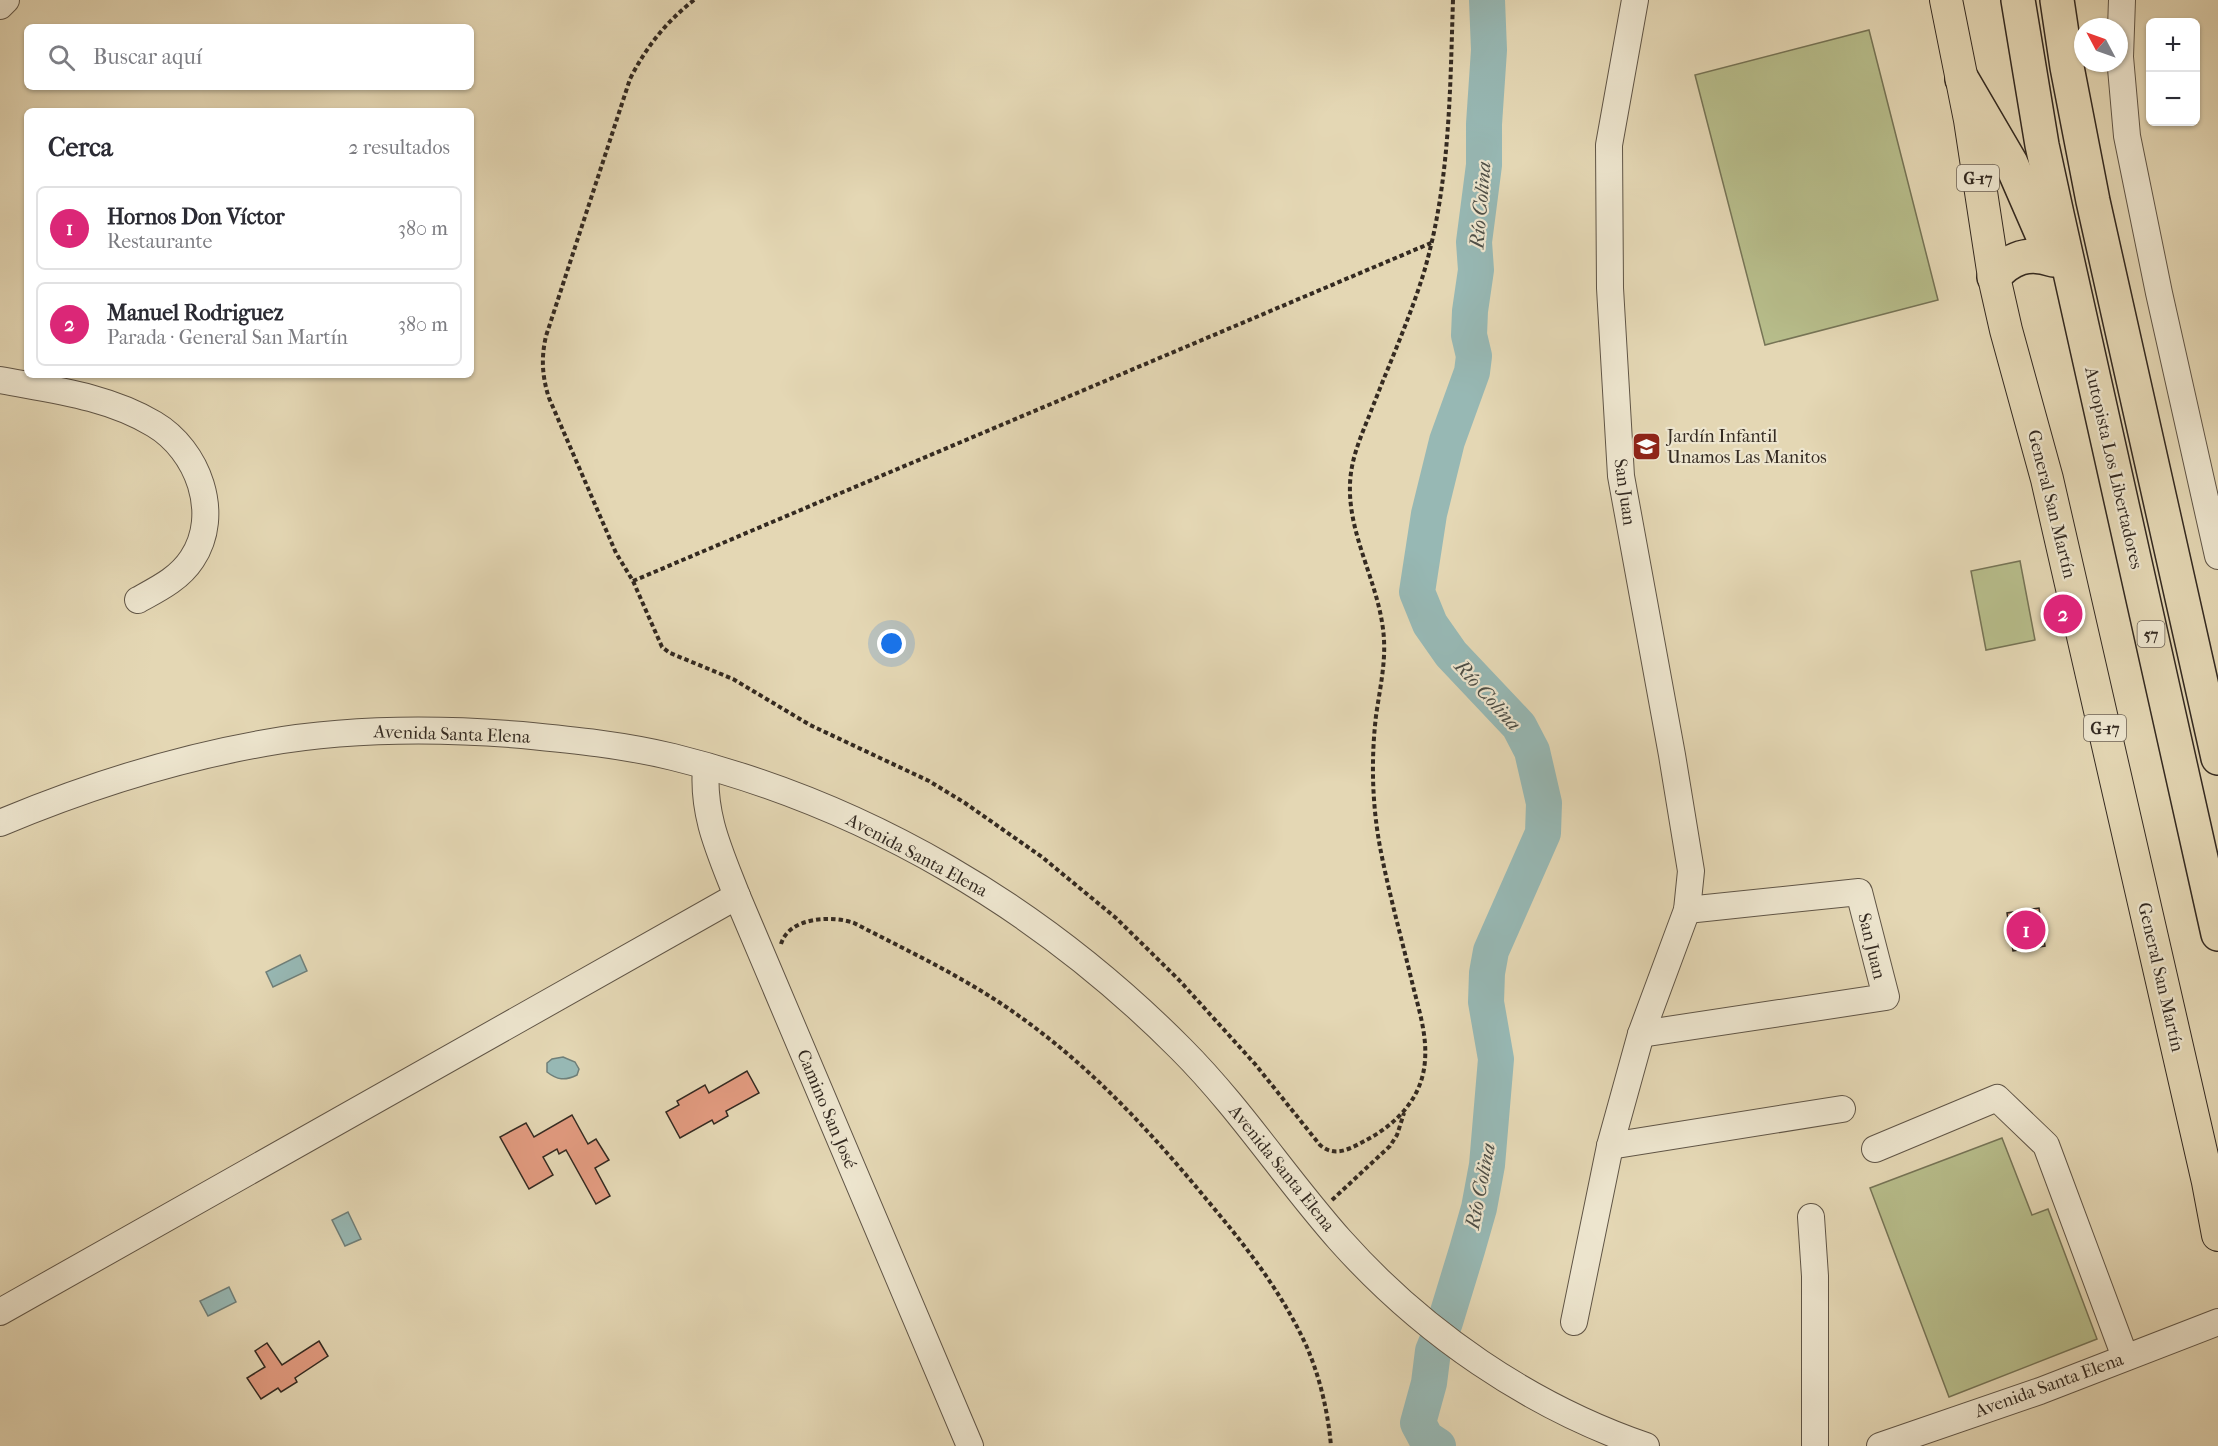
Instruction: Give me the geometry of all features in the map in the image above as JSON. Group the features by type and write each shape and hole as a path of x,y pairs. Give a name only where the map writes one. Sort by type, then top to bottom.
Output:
{"highway":[{"name":"Autopista Los Libertadores","path":"2018,0 2042,146 2218,934"},
{"name":"Autopista Los Libertadores","path":"2057,0 2087,170 2218,758"},
{"path":"1962,79 2016,173 2084,335"},
{"path":"1994,277 2003,267 2021,257 2037,256 2053,260"},
{"path":"2185,611 2218,696"}],"main road":[{"name":"General San Martín","path":"1946,0 1962,79 1994,277 2006,330 2047,479 2213,1194 2218,1235"}],"street":[{"path":"0,6 6,0"},
{"name":"San Juan","path":"1574,1322 1610,1146 1641,1034 1687,910 1691,871 1621,476 1610,288 1609,145 1635,0"},
{"path":"2122,0 2121,74 2128,146 2218,556"},
{"path":"0,380 83,396 124,409 165,431 192,462 198,476 206,513 206,524 199,547 192,559 174,579 138,600"},
{"name":"Avenida Santa Elena","path":"0,823 115,780 169,764 269,742 323,735 415,730 490,732 589,741 673,757 817,804 896,840 982,888 1059,941 1122,993 1202,1071 1245,1120 1340,1240 1397,1297 1448,1338 1509,1381 1592,1426 1646,1446"},
{"name":"Camino San José","path":"705,767 704,787 708,817 737,896 970,1446"},
{"name":"San Juan","path":"1641,1034 1886,997 1859,892 1687,910"},
{"path":"0,1312 737,896"},
{"path":"1875,1149 1997,1098 2046,1145 2125,1357"},
{"path":"1610,1146 1842,1109"},
{"path":"1811,1217 1815,1276 1815,1446"},
{"name":"Avenida Santa Elena","path":"1880,1446 2040,1391 2218,1322"}],"path":[{"path":"694,0 651,42 630,79 546,336 542,358 544,384 549,398 616,553 633,581 657,640 670,653 733,678 810,725 928,781 1001,826 1082,889 1140,941 1179,980 1255,1064 1324,1148 1335,1153 1344,1151 1379,1133 1404,1112 1416,1094 1422,1078 1425,1045 1388,884 1375,811 1373,745 1384,666 1383,630 1352,516 1350,481 1356,451 1412,307 1432,243 1448,142 1453,0"},
{"path":"633,581 1432,243"},
{"path":"780,952 780,946 786,934 809,922 829,918 854,923 959,977 1048,1038 1084,1068 1141,1125 1193,1183 1256,1260 1275,1289 1306,1347 1324,1404 1331,1446"},
{"path":"1332,1200 1390,1146 1397,1135 1404,1112"}],"green space":[{"path":"1869,30 1938,300 1765,345 1695,75"},
{"path":"2020,561 2035,640 1986,650 1971,571"},
{"path":"2002,1138 2032,1215 2048,1209 2097,1339 1949,1397 1870,1188"}],"water":[{"path":"300,955 307,971 273,987 266,972"},
{"path":"563,1057 575,1062 579,1069 577,1075 561,1079 547,1072 547,1063 552,1059"},
{"path":"348,1212 361,1239 345,1246 332,1220"},
{"path":"229,1287 236,1302 208,1316 200,1301"}],"building":[{"path":"2039,908 2045,946 2013,951 2007,913"},
{"path":"747,1071 759,1093 726,1111 728,1116 714,1124 712,1120 680,1138 666,1112 679,1105 677,1101 705,1085 709,1093"},
{"path":"572,1115 588,1144 596,1139 609,1160 595,1168 610,1196 596,1204 566,1150 559,1154 557,1149 543,1157 553,1175 529,1189 500,1137 526,1123 534,1137"},
{"path":"319,1341 328,1356 295,1378 297,1382 281,1392 278,1388 261,1399 247,1378 265,1367 255,1351 267,1343 282,1365"}],"waterway":[{"name":"Río Colina","path":"1438,1446 1426,1438 1418,1423 1429,1383 1433,1351 1445,1322 1467,1250 1479,1208 1487,1165 1496,1059 1486,1002 1487,973 1491,951 1543,833 1544,803 1532,751 1519,726 1451,654 1430,624 1417,592 1429,514 1447,441 1472,372 1474,356 1469,335 1476,270 1474,242 1484,165 1489,50 1487,0"}],"place":[{"name":"Jardín Infantil Unamos Las Manitos","path":"1646,446"},
{"name":"Manuel Rodriguez","path":"2063,614"},
{"name":"Hornos Don Víctor","path":"2026,930"}]}
